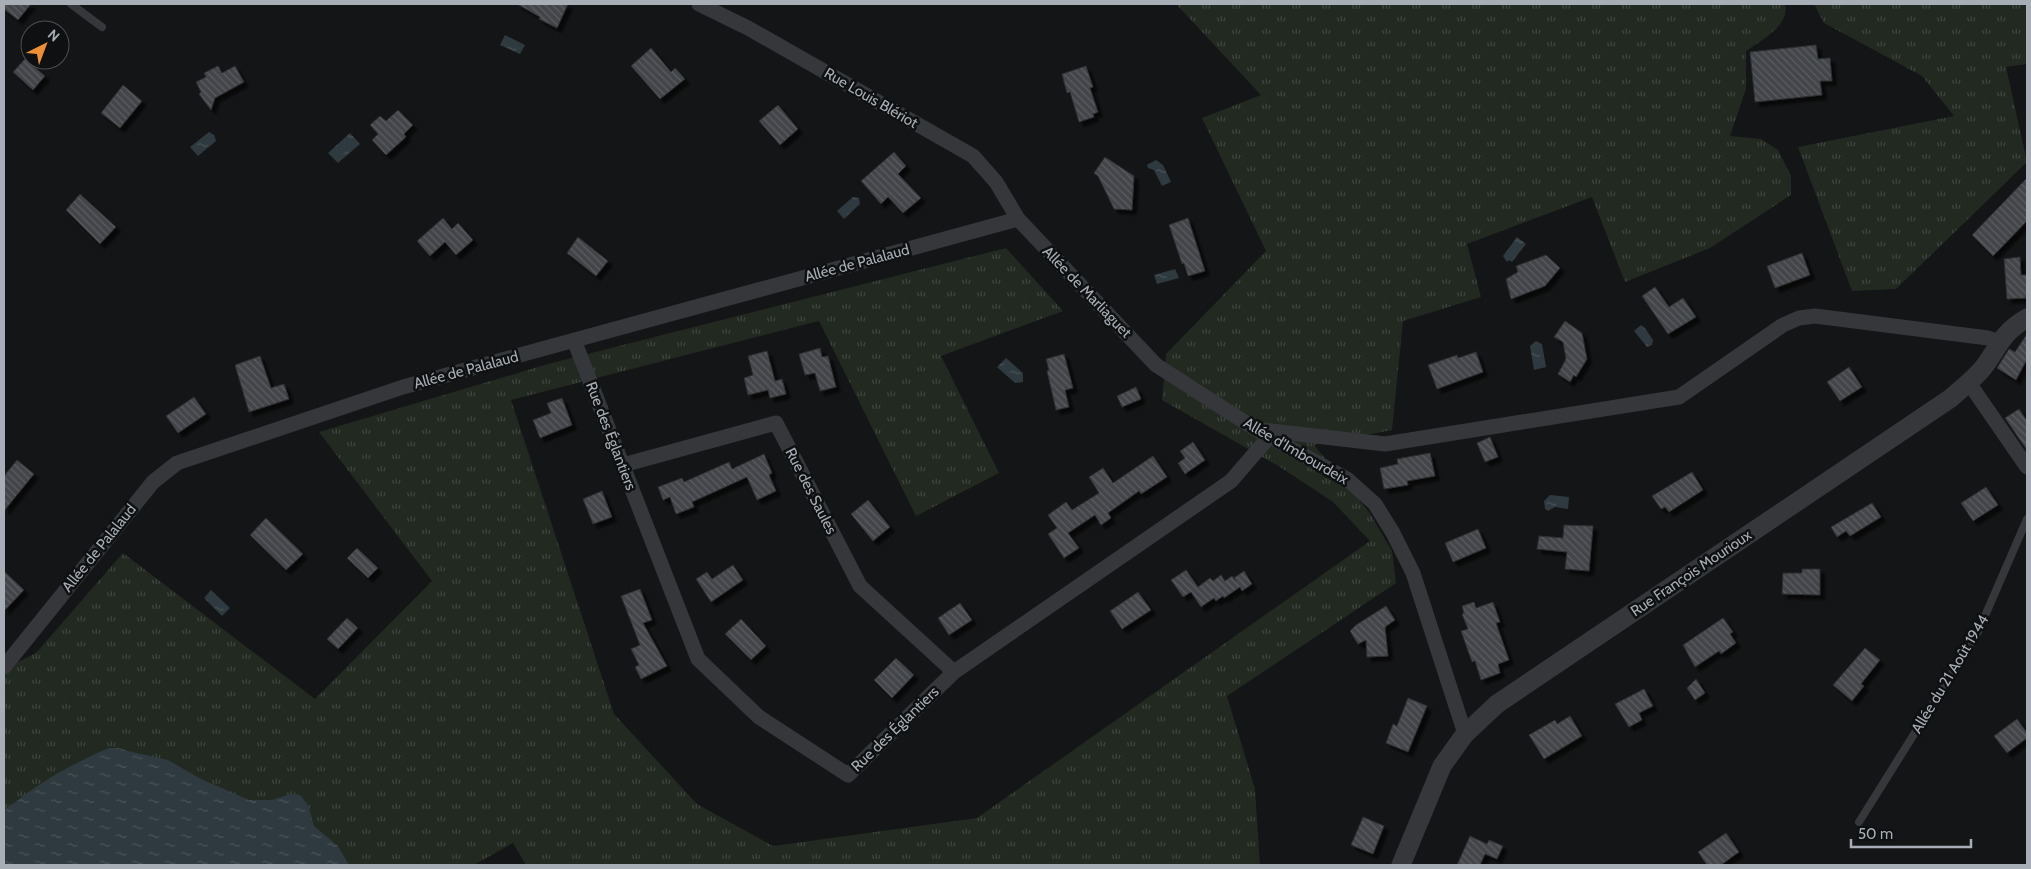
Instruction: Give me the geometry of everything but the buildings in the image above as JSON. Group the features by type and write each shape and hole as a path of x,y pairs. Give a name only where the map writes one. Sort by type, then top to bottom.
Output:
{"street":[{"name":"Rue Louis Blériot","path":"699,4 748,28 973,156 996,182 1018,219"},
{"name":"Allée de Palalaud","path":"4,666 153,482 177,463 404,387 1018,219"},
{"name":"Allée de Marliaguet","path":"1018,219 1156,365"},
{"path":"1263,433 1385,444 1679,397 1783,325 1799,318 1815,316 1988,338 1999,342"},
{"name":"Rue François Mourioux","path":"1401,865 1442,766 1465,734 1497,704 1951,398 1984,367 2008,331 2027,318"},
{"name":"Rue des Églantiers","path":"574,340 698,659 759,717 848,775 954,672 1231,481 1263,433"},
{"name":"Allée d'Imbourdeix","path":"1156,365 1263,433 1347,479 1375,504 1393,533 1413,573 1465,734"},
{"path":"1968,383 2027,467"},
{"name":"Rue des Saules","path":"623,465 776,423 860,586 954,672"}],"lane":[{"path":"71,4 102,27"},
{"name":"Allée du 21 Août 1944","path":"1859,822 1978,632 2027,519"}],"green space":[{"path":"1176,4 1785,4 1786,12 1773,32 1746,51 1746,89 1730,136 1761,139 1778,150 1791,176 1791,195 1710,248 1625,282 1592,197 1467,244 1481,297 1403,321 1392,430 1314,445 1369,512 1392,551 1396,583 1227,696 1255,789 1260,865 526,865 513,843 474,865 4,865 4,669 36,653 123,553 315,699 432,581 319,432 548,364 1006,248 1063,311 941,356 999,473 916,516 819,321 511,400 614,714 697,804 773,846 977,818 1370,541 1333,502 1280,467 1162,400 1166,354 1266,251 1202,118 1261,95"},
{"path":"1814,4 2027,4 2027,64 2006,67 2027,162 1896,289 1852,291 1798,147 1954,116 1922,76 1824,23"}],"water":[{"path":"505,35 525,45 520,54 500,45"},
{"path":"209,132 214,135 216,141 198,156 190,147"},
{"path":"350,133 360,144 338,163 328,153"},
{"path":"1156,160 1163,165 1171,182 1162,186 1154,170 1148,168 1147,165"},
{"path":"853,197 859,198 860,204 844,219 837,211"},
{"path":"1517,237 1526,244 1512,262 1509,260 1507,262 1503,256"},
{"path":"1175,269 1179,278 1157,284 1154,275"},
{"path":"1641,325 1653,340 1652,345 1647,347 1634,331"},
{"path":"1536,341 1542,344 1546,367 1534,370 1530,346"},
{"path":"1006,358 1023,373 1023,382 1015,383 997,367"},
{"path":"1550,495 1569,497 1568,509 1555,507 1548,511 1545,509 1544,501"},
{"path":"211,590 230,608 222,616 204,598"},
{"path":"109,748 119,748 168,760 201,779 249,800 272,800 290,794 300,795 308,805 314,826 338,846 349,865 4,865 4,811 54,775"}]}
